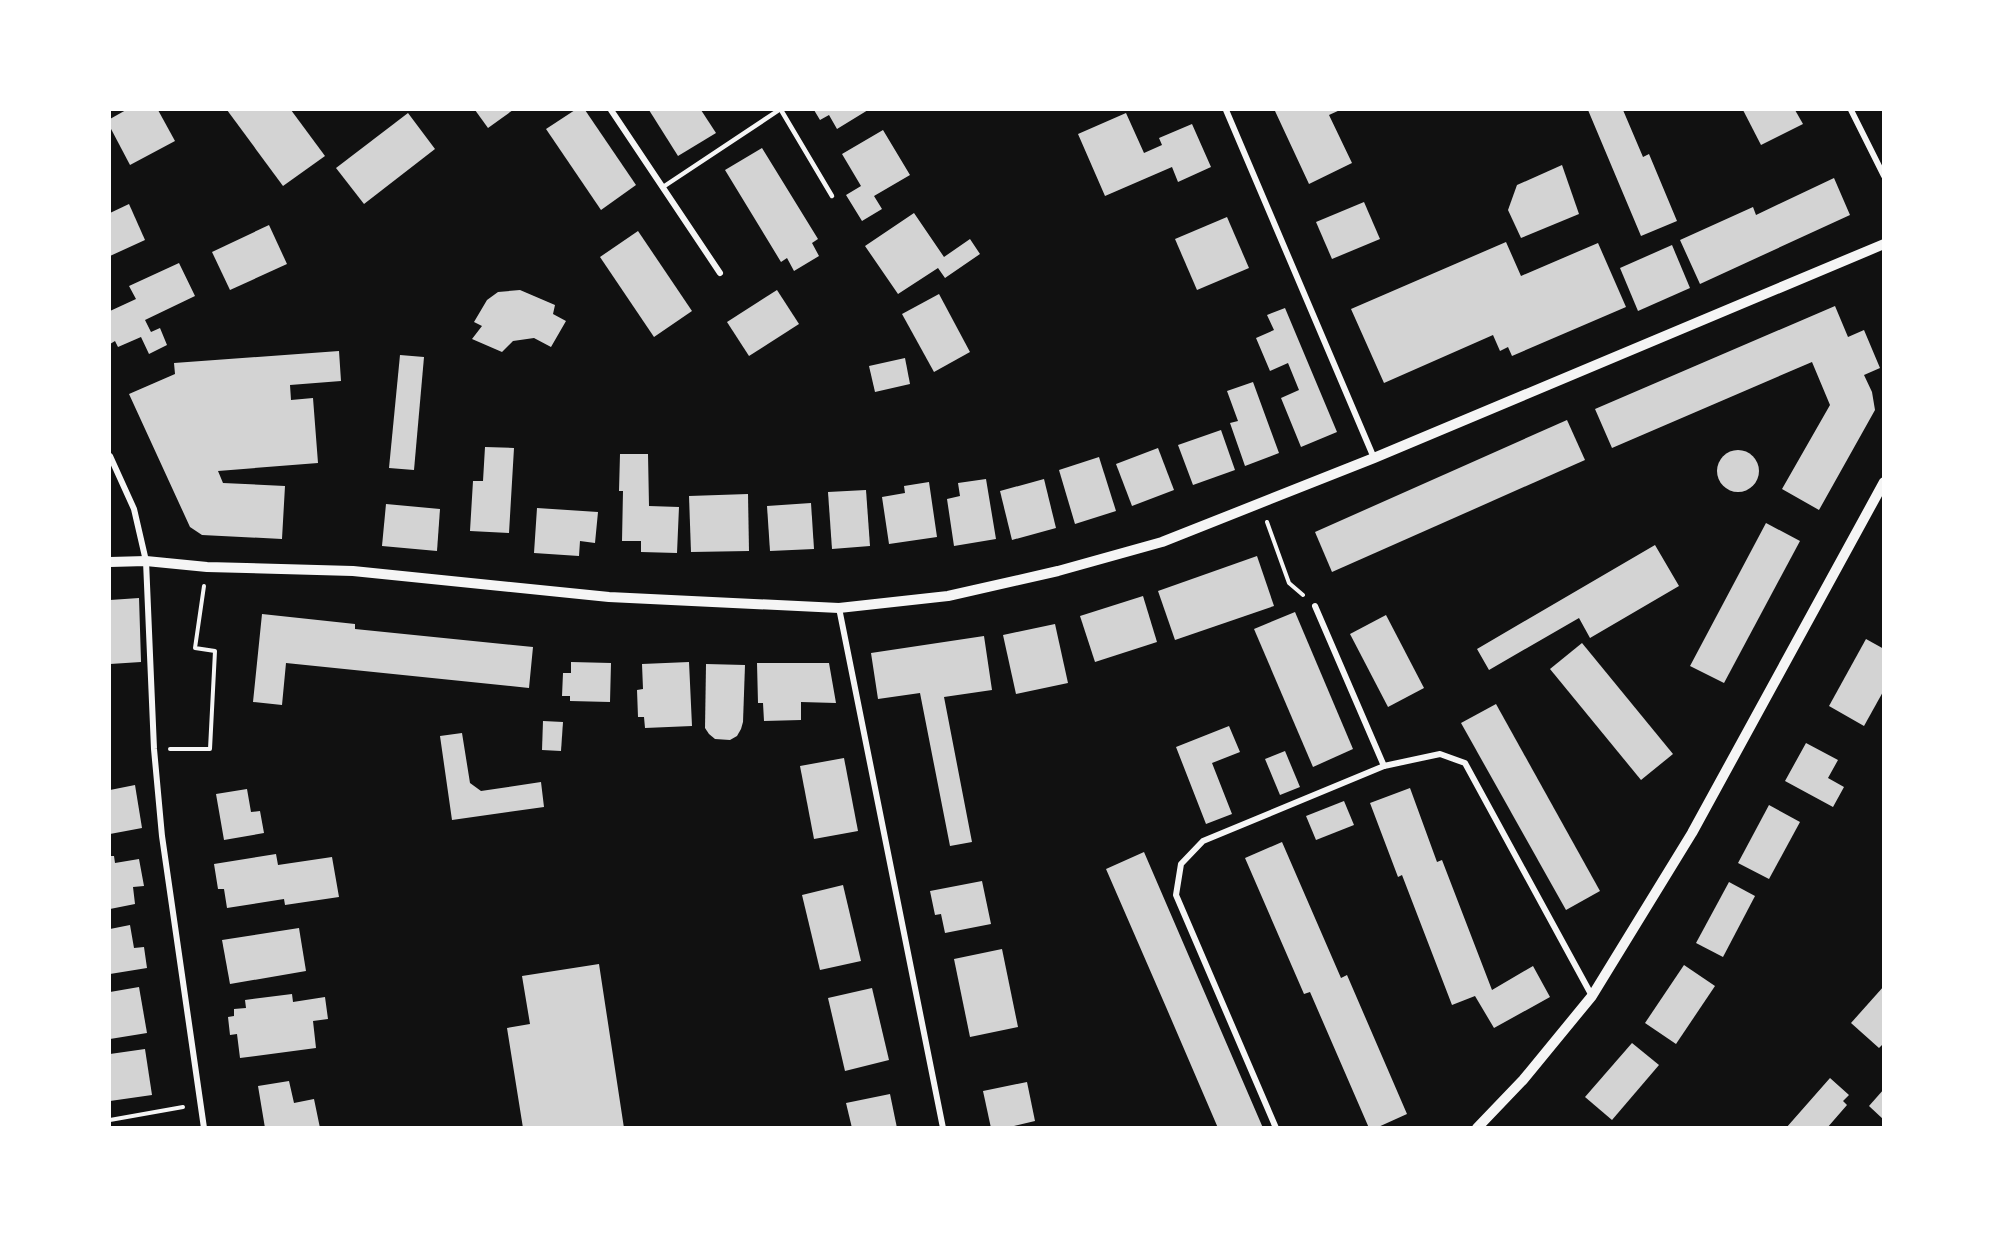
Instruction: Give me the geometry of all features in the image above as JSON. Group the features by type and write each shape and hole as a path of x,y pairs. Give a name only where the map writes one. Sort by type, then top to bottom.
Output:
{"street":[{"path":"611,110 720,273"},
{"path":"1226,110 1374,458"},
{"path":"1851,110 1884,176"},
{"path":"110,561 146,561 207,567 353,571 609,597 839,608 948,596 1058,572 1162,542 1261,505 1884,244"},
{"path":"110,456 134,508 146,561 154,749 162,836 204,1128"},
{"path":"1477,1128 1523,1080 1592,996 1692,832 1884,482"},
{"path":"1315,606 1384,765"},
{"path":"839,608 943,1128"},
{"path":"1276,1128 1176,896 1181,864 1203,841 1384,765 1440,754 1465,763 1592,996"}],"lane":[{"path":"663,187 780,110 832,196"}],"path":[{"path":"1261,505 1289,583 1315,606"},
{"path":"154,749 210,749 215,651 195,648 207,567"},
{"path":"110,1120 200,1104"}],"building":[{"path":"126,110 158,110 175,141 130,165 110,127 110,119"},
{"path":"227,110 291,110 325,156 283,186"},
{"path":"475,110 513,110 488,128"},
{"path":"575,110 585,110 636,185 601,210 546,129"},
{"path":"649,110 701,110 716,133 678,156"},
{"path":"814,110 868,110 837,129 829,115 820,120"},
{"path":"1340,110 1329,115 1352,163 1309,184 1275,111"},
{"path":"1588,110 1623,110 1643,157 1649,154 1677,221 1641,236"},
{"path":"1743,110 1795,110 1803,124 1761,145"},
{"path":"408,113 435,149 364,204 336,168"},
{"path":"1126,113 1144,153 1162,145 1159,138 1192,124 1211,167 1178,182 1172,167 1105,196 1078,134"},
{"path":"883,130 910,175 874,196 882,209 862,221 846,195 861,186 842,154"},
{"path":"762,148 818,239 812,243 819,256 794,271 787,258 781,262 725,170"},
{"path":"1562,165 1579,214 1521,238 1508,210 1517,185"},
{"path":"1834,178 1850,215 1700,284 1680,240 1753,207 1756,215"},
{"path":"1364,202 1380,239 1332,259 1316,222"},
{"path":"129,204 145,240 110,256 110,213"},
{"path":"914,213 944,257 970,239 980,254 945,278 938,268 898,294 865,246"},
{"path":"1227,217 1249,268 1197,290 1175,239"},
{"path":"269,225 287,264 230,290 212,252"},
{"path":"638,231 692,311 654,337 600,257"},
{"path":"1506,242 1521,276 1598,243 1626,307 1512,356 1508,347 1500,351 1493,335 1384,383 1351,309"},
{"path":"1672,245 1690,288 1638,311 1620,268"},
{"path":"179,263 195,296 145,320 151,332 160,328 167,345 149,354 141,337 118,347 115,341 110,344 110,311 136,299 129,286"},
{"path":"520,290 555,305 553,314 566,321 551,347 534,338 513,341 502,352 472,339 482,326 474,322 487,300 498,292"},
{"path":"777,290 799,324 749,356 727,322"},
{"path":"939,294 970,352 934,372 902,314"},
{"path":"1835,306 1848,337 1864,330 1880,368 1864,375 1872,392 1875,410 1819,510 1782,489 1830,405 1812,362 1612,448 1595,409"},
{"path":"1285,308 1337,432 1301,447 1281,398 1299,390 1288,363 1270,371 1256,338 1274,330 1267,315"},
{"path":"339,351 341,381 290,385 291,400 313,398 318,463 218,471 223,483 285,486 282,539 202,535 190,527 129,394 175,374 174,363"},
{"path":"400,355 424,357 414,470 389,468"},
{"path":"905,358 910,384 875,392 869,366"},
{"path":"1253,382 1279,453 1245,466 1230,423 1238,421 1227,391"},
{"path":"1567,420 1585,460 1332,572 1315,532"},
{"path":"1221,430 1235,470 1193,485 1178,445"},
{"path":"485,447 514,448 509,533 470,531 473,481 483,481"},
{"path":"1158,448 1174,490 1132,506 1116,464"},
{"path":"1738,450 1753,456 1759,471 1753,486 1738,492 1723,486 1717,471 1723,456"},
{"path":"620,454 648,454 649,506 679,507 677,553 641,552 641,541 622,541 623,491 619,491"},
{"path":"1099,457 1116,511 1075,524 1059,470"},
{"path":"986,479 996,539 954,546 947,499 960,496 958,483"},
{"path":"1044,479 1056,528 1012,540 1000,491"},
{"path":"929,482 937,537 889,544 882,497 905,493 904,486"},
{"path":"866,490 870,546 832,549 828,492"},
{"path":"748,494 749,551 691,552 689,496"},
{"path":"811,503 814,549 770,551 767,506"},
{"path":"386,504 440,509 437,551 382,546"},
{"path":"537,508 598,512 595,543 580,541 579,556 534,553"},
{"path":"1766,523 1800,541 1724,683 1690,666"},
{"path":"1655,545 1679,586 1590,638 1579,618 1489,670 1477,649"},
{"path":"1257,556 1274,606 1175,640 1158,591"},
{"path":"1143,596 1157,642 1095,662 1080,616"},
{"path":"139,598 141,662 110,664 110,600"},
{"path":"1295,612 1353,749 1313,767 1254,629"},
{"path":"262,614 355,624 355,629 533,647 529,688 286,663 282,705 253,702"},
{"path":"1386,615 1424,688 1388,707 1350,634"},
{"path":"1055,624 1068,683 1016,694 1003,635"},
{"path":"984,636 992,690 944,697 972,842 950,846 920,693 878,699 871,653"},
{"path":"1866,639 1884,649 1884,690 1864,726 1829,706"},
{"path":"1582,643 1673,754 1641,780 1550,669"},
{"path":"571,662 611,663 610,702 570,701 570,696 562,696 563,673 571,673"},
{"path":"689,662 692,726 645,728 644,717 638,717 637,690 643,689 642,664"},
{"path":"757,663 829,663 836,703 801,702 801,720 764,721 763,703 758,703"},
{"path":"706,664 745,665 743,722 737,736 730,740 715,739 705,728"},
{"path":"1496,704 1600,891 1566,910 1461,723"},
{"path":"543,721 563,722 561,751 542,750"},
{"path":"1229,726 1240,752 1212,763 1232,814 1206,824 1176,747"},
{"path":"462,733 470,783 481,791 541,782 544,807 452,820 440,736"},
{"path":"1806,743 1838,760 1828,778 1844,787 1833,807 1785,781"},
{"path":"1285,751 1300,787 1280,795 1265,759"},
{"path":"844,758 858,831 814,839 800,766"},
{"path":"135,785 142,828 110,834 110,790"},
{"path":"1410,788 1437,862 1442,860 1492,990 1533,966 1550,997 1494,1028 1475,996 1452,1005 1402,875 1398,877 1370,803"},
{"path":"247,789 251,812 260,811 264,833 224,840 216,794"},
{"path":"1344,801 1354,825 1316,840 1306,816"},
{"path":"1769,805 1800,822 1769,879 1738,863"},
{"path":"1282,842 1341,978 1347,975 1407,1114 1376,1128 1369,1128 1310,992 1304,994 1245,858"},
{"path":"1144,852 1263,1128 1218,1128 1106,869"},
{"path":"276,854 278,865 332,857 339,897 285,905 284,899 227,908 224,889 218,889 214,864"},
{"path":"110,856 114,856 115,863 139,859 144,886 133,887 135,904 110,909"},
{"path":"982,881 991,924 945,933 941,914 935,915 930,891"},
{"path":"1729,882 1755,896 1723,957 1696,943"},
{"path":"843,885 861,961 820,970 802,895"},
{"path":"130,925 134,948 144,947 147,968 110,974 110,929"},
{"path":"299,928 306,971 230,984 222,940"},
{"path":"1002,949 1018,1027 970,1037 954,959"},
{"path":"599,964 624,1128 523,1128 507,1028 530,1024 522,976"},
{"path":"1684,965 1715,986 1676,1044 1645,1023"},
{"path":"1884,986 1884,1043 1879,1048 1851,1023"},
{"path":"139,987 147,1033 110,1039 110,992"},
{"path":"872,988 889,1060 845,1071 828,998"},
{"path":"292,994 293,1002 325,997 328,1019 313,1021 316,1048 240,1058 237,1034 230,1035 228,1017 234,1016 234,1009 246,1008 245,1000"},
{"path":"1632,1043 1659,1065 1612,1120 1585,1097"},
{"path":"145,1049 152,1095 110,1101 110,1054"},
{"path":"1830,1078 1849,1095 1843,1101 1847,1105 1827,1128 1786,1128"},
{"path":"289,1081 294,1103 314,1099 320,1128 265,1128 258,1086"},
{"path":"1027,1082 1035,1121 1006,1128 991,1128 983,1091"},
{"path":"1884,1089 1884,1120 1869,1106"},
{"path":"890,1094 897,1128 852,1128 846,1103"}]}
